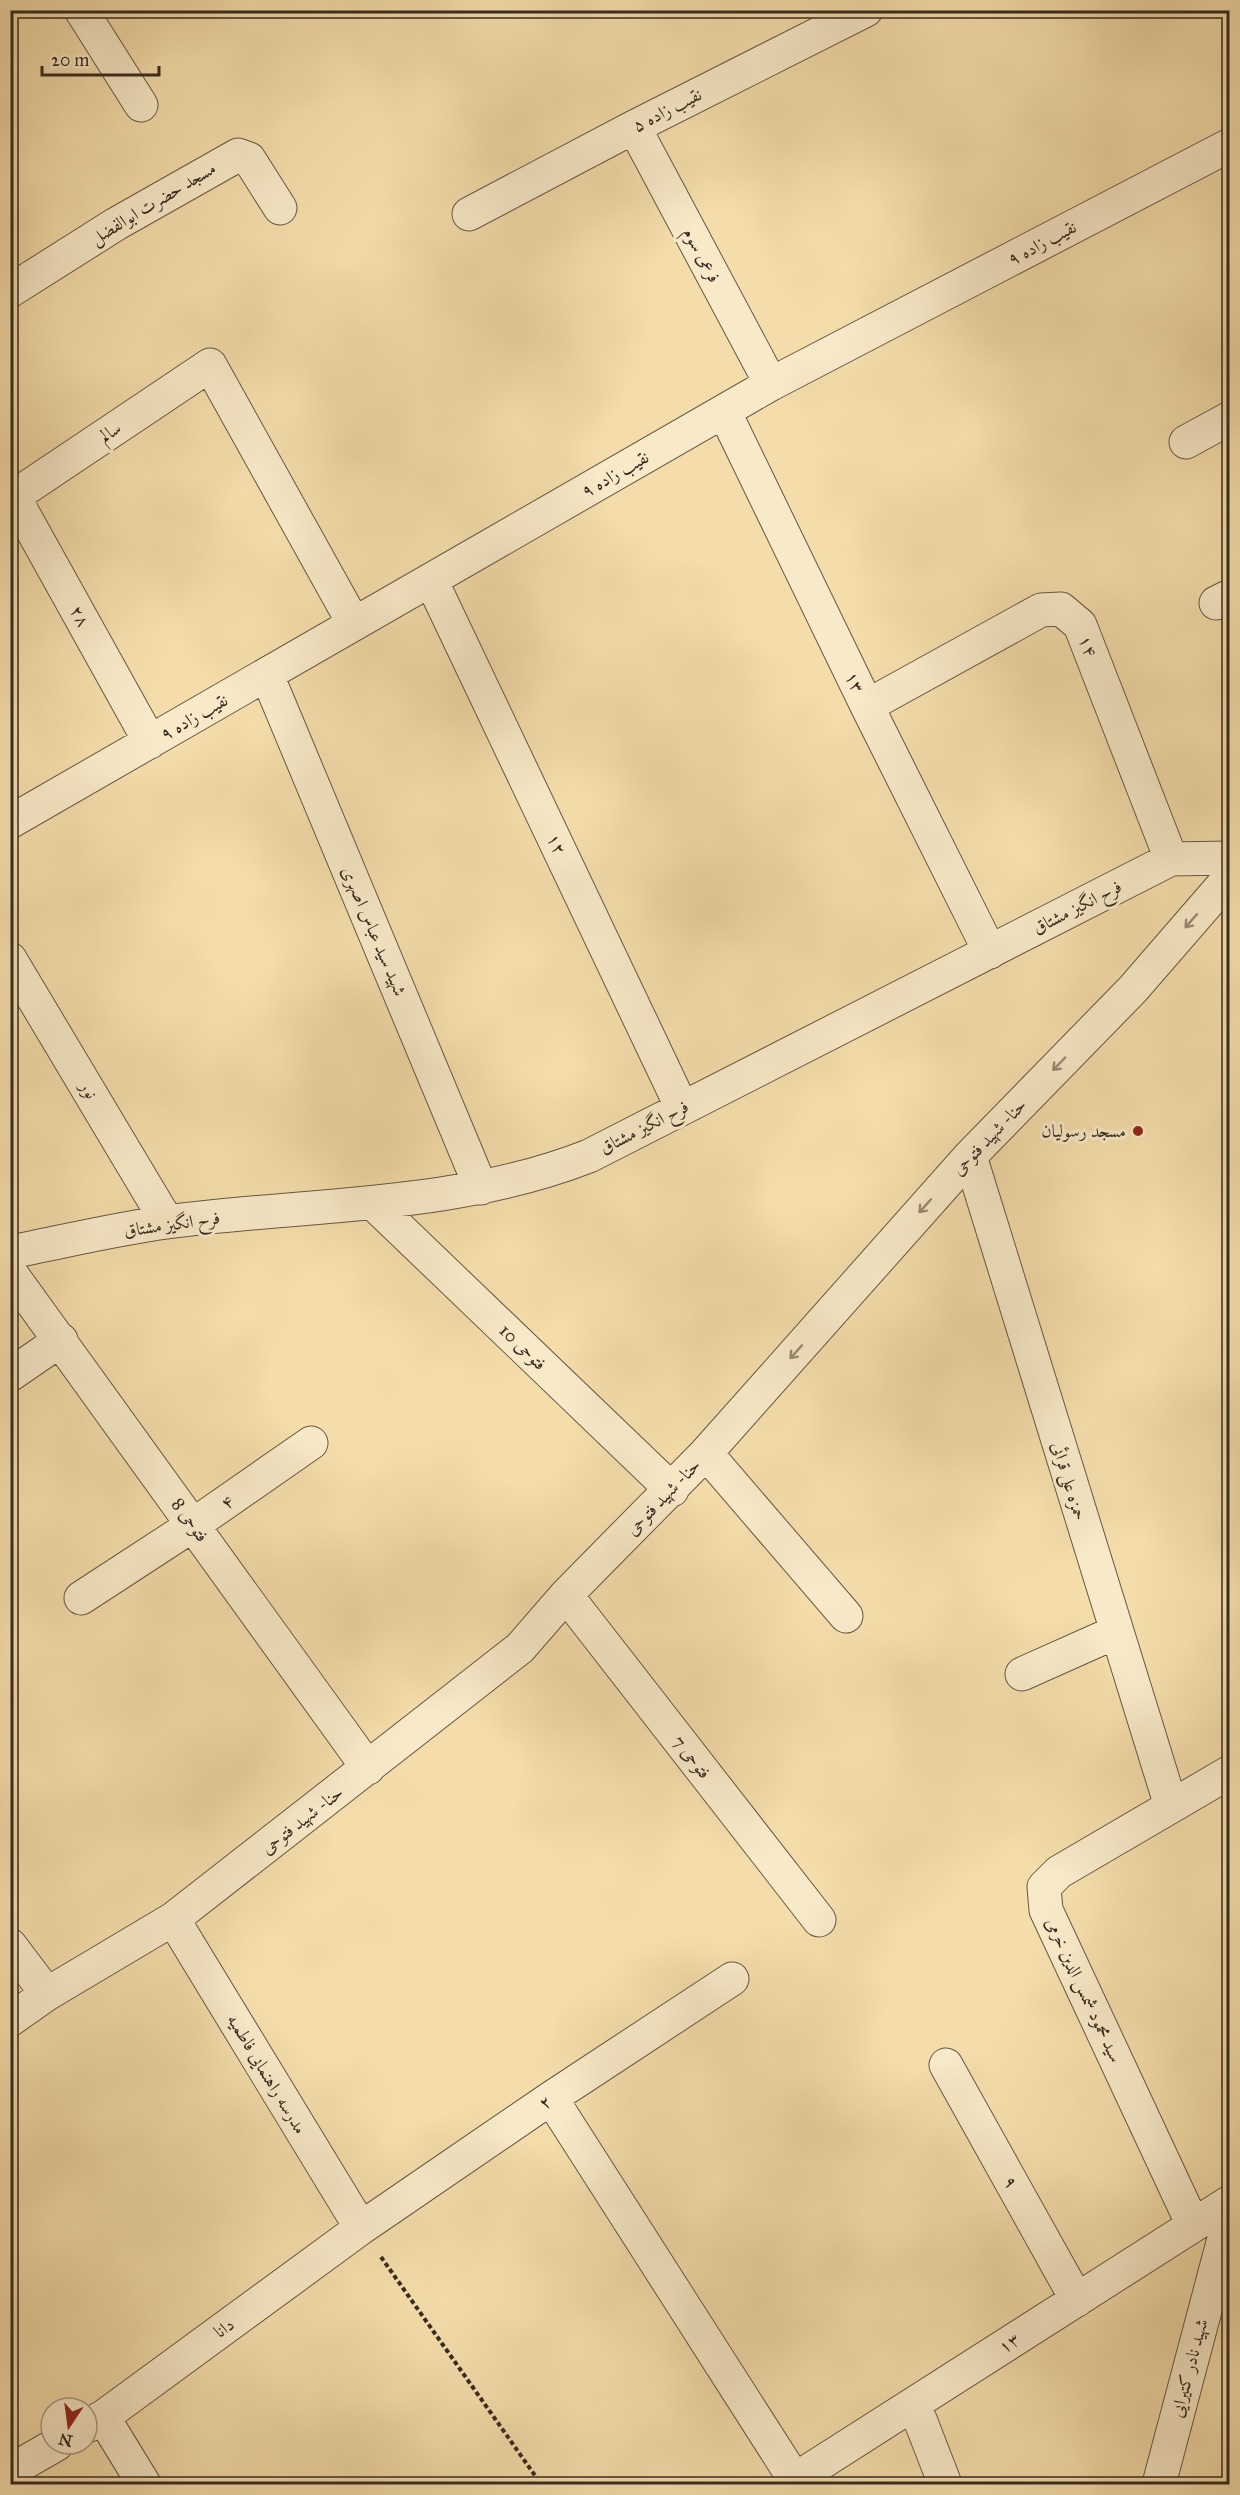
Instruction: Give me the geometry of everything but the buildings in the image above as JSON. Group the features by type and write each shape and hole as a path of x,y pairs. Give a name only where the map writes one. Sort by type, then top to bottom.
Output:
{"street":[{"path":"81,10 141,105"},
{"name":"نقیب زاده ۵","path":"469,214 634,127 866,10"},
{"name":"فرعی سوم","path":"634,127 771,384"},
{"name":"نقیب زاده ۹","path":"10,822 771,384 1230,145"},
{"name":"مسجد حضرت ابوالفضل","path":"10,291 116,224 238,155 249,159 280,208"},
{"name":"سالم","path":"12,495 210,365 354,624"},
{"name":"۱۳","path":"724,411 867,706 990,952"},
{"path":"1186,442 1230,418"},
{"name":"۲۸","path":"12,495 150,742"},
{"name":"۱۲","path":"431,580 682,1107"},
{"name":"۱۴","path":"867,706 1041,610 1061,609 1080,625 1171,860"},
{"name":"شهید سید عباس اصهری","path":"267,675 481,1188"},
{"name":"فرح انگیز مشتاق","path":"10,1252 167,1222 374,1204 481,1188 589,1156 1171,860 1230,858"},
{"name":"حنا- شهید فتوحی","path":"10,2020 47,1994 174,1919 520,1648 566,1595 672,1490 970,1156 1133,989 1230,877"},
{"name":"نور","path":"10,959 167,1222"},
{"name":"حمزه علی قرائی","path":"970,1156 1171,1806"},
{"name":"فتوحی 10","path":"374,1204 672,1490"},
{"name":"فتوحی 8","path":"10,1272 368,1768"},
{"path":"10,1375 61,1340"},
{"name":"۴","path":"81,1598 193,1525 311,1443"},
{"path":"706,1453 846,1616"},
{"name":"فتوحی 7","path":"566,1595 819,1920"},
{"path":"1022,1674 1116,1632"},
{"name":"سید محمود شمس الدین خرمی","path":"1193,2225 1046,1910 1044,1887 1059,1872 1230,1772"},
{"name":"مدرسه راهنمایی فاطمیه","path":"174,1919 361,2228"},
{"path":"10,1945 47,1994"},
{"name":"۲","path":"361,2228 551,2098 732,1979"},
{"name":"۹","path":"946,2065 1077,2300"},
{"path":"551,2098 791,2482"},
{"name":"۱۳","path":"791,2482 1230,2202"},
{"name":"شهید نادر کتیرایی","path":"1159,2484 1230,2217"},
{"name":"دانا","path":"99,2419 361,2228"},
{"path":"914,2404 945,2484"},
{"path":"99,2427 144,2484"},
{"path":"10,2471 39,2454"}],"path":[{"path":"361,2228 541,2484"}],"place":[{"name":"مسجد رسولیان","path":"1138,1131"}]}
